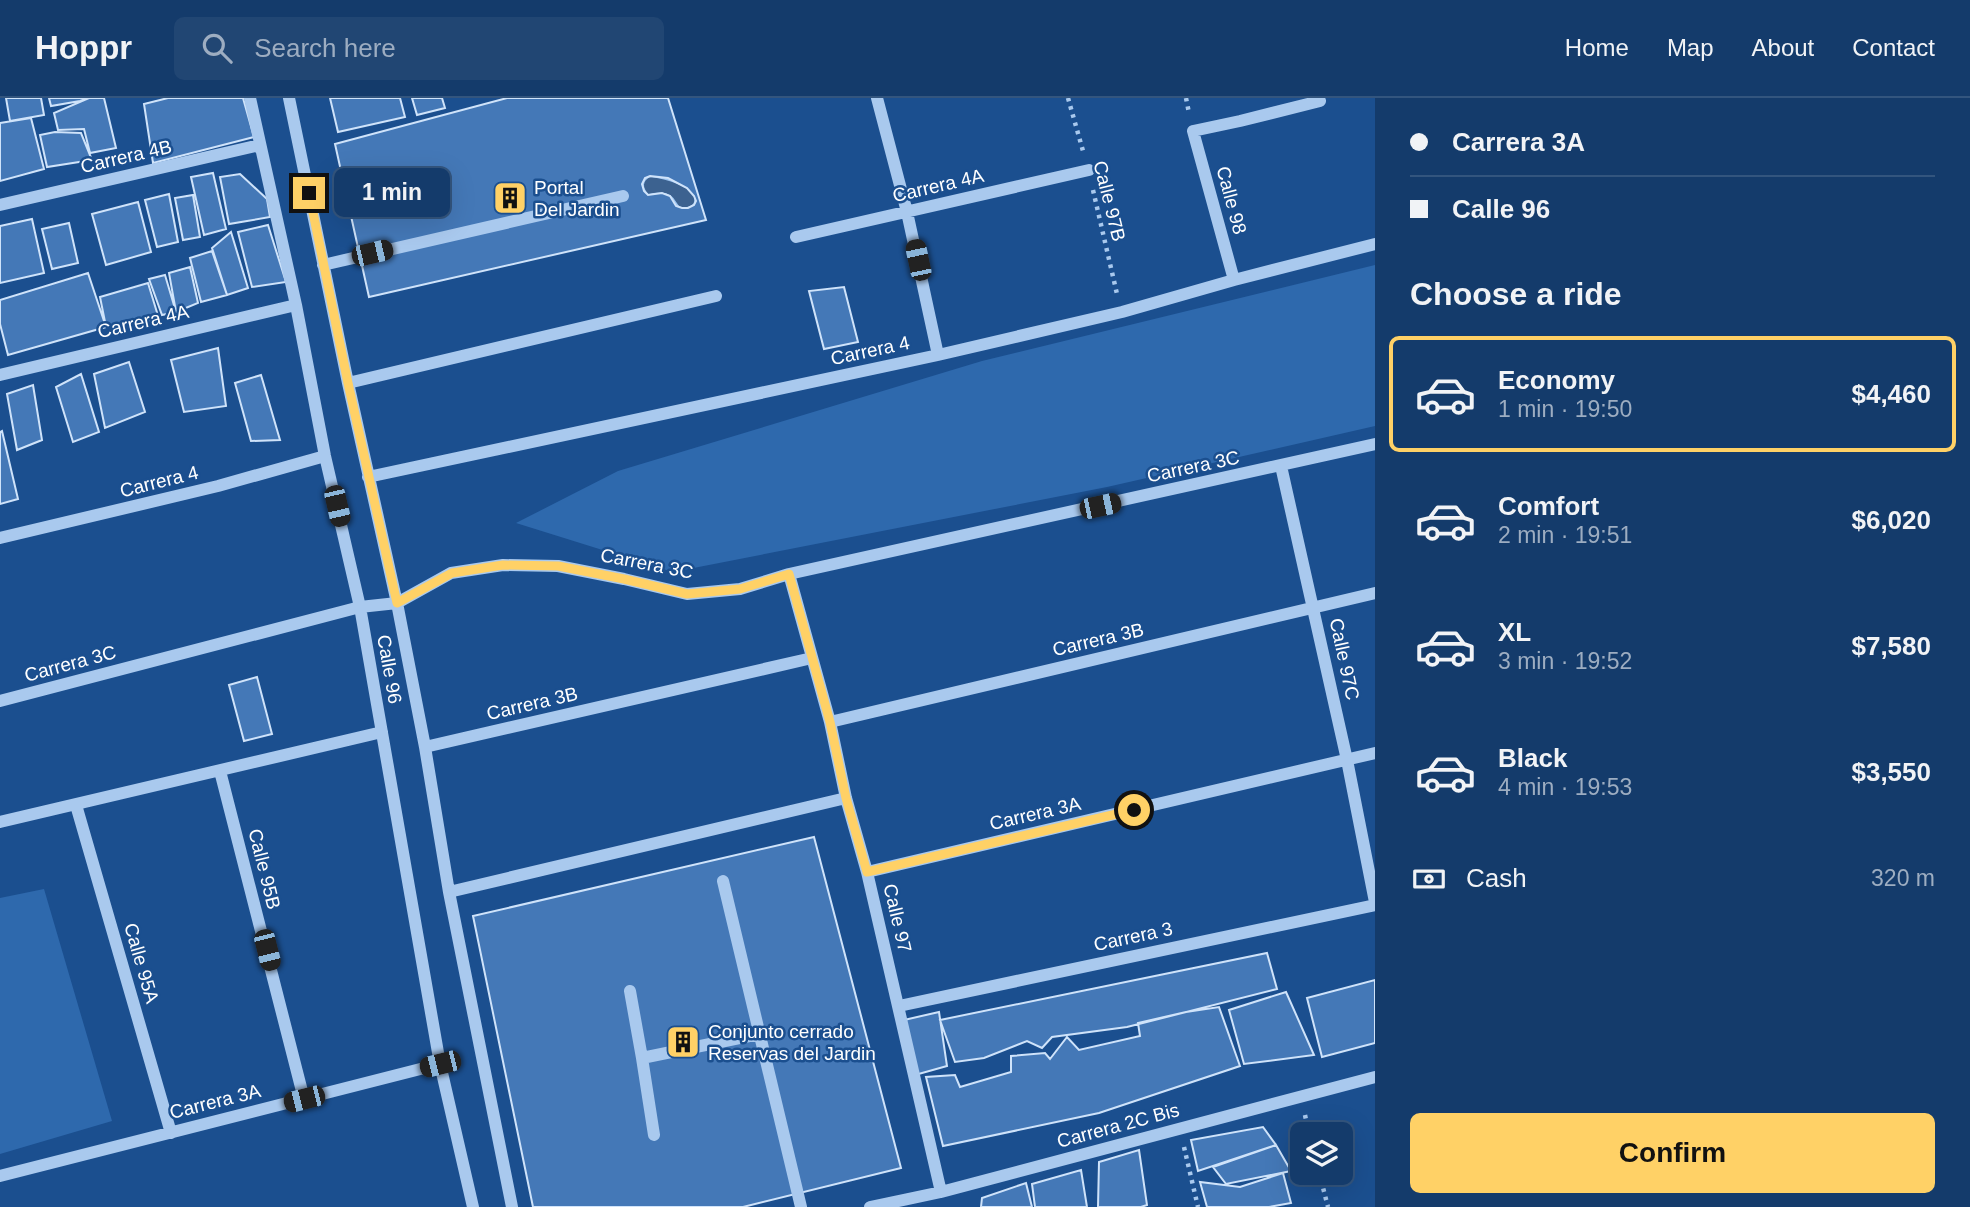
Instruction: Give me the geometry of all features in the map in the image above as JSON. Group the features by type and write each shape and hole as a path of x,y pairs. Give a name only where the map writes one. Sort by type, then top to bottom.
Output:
{"street":[{"name":"Calle 96","path":"250,98 296,305 325,456 360,607 440,1064 473,1207"},
{"name":"Calle 96","path":"289,98 397,603 449,892 512,1207"},
{"path":"877,98 907,212 939,355"},
{"name":"Calle 98","path":"1234,280 1194,131 1320,101"},
{"name":"Carrera 4B","path":"0,205 260,145"},
{"name":"Carrera 4A","path":"796,237 1088,170"},
{"path":"323,265 623,196"},
{"name":"Carrera 4","path":"368,477 939,355 1122,312 1375,244"},
{"path":"348,383 716,296"},
{"name":"Carrera 4A","path":"0,375 296,305"},
{"name":"Carrera 3C","path":"0,701 360,607 397,603 452,573 503,565 558,566 687,594 740,589 789,574 1375,444"},
{"name":"Carrera 4","path":"0,538 205,489 325,456"},
{"name":"Calle 97C","path":"1281,466 1347,760 1375,904"},
{"name":"Calle 97","path":"789,574 830,722 846,798 867,872 941,1192"},
{"name":"Carrera 3B","path":"830,722 1375,593"},
{"name":"Carrera 3B","path":"425,747 812,658"},
{"path":"0,822 382,732"},
{"name":"Carrera 3A","path":"867,872 1375,753"},
{"name":"Calle 95B","path":"220,771 304,1099"},
{"path":"449,892 846,798"},
{"name":"Calle 95A","path":"76,804 171,1133"},
{"path":"723,881 801,1207"},
{"name":"Carrera 3","path":"899,1006 1375,904"},
{"path":"630,991 654,1135"},
{"path":"642,1058 759,1034"},
{"name":"Carrera 3A","path":"0,1176 440,1064"},
{"name":"Carrera 2C Bis","path":"870,1207 941,1192 1375,1077"}],"path":[{"name":"Calle 97B","path":"1068,98 1122,312"},
{"path":"1180,1129 1198,1207"},
{"path":"1322,1185 1328,1207"}],"shaded area":[{"path":"650,176 686,187 695,196 694,204 683,209 668,195 648,195 643,184"},
{"path":"1375,265 1375,426 1107,487 673,572 516,523 618,471 982,361"},
{"path":"44,889 112,1121 0,1154 0,898"}],"building":[{"path":"6,98 41,98 44,115 10,121"},
{"path":"49,98 88,98 51,106"},
{"path":"89,98 104,98 116,148 90,153 84,129 58,130 54,113"},
{"path":"168,98 243,98 254,137 153,163 144,104"},
{"path":"330,98 400,98 405,117 338,132"},
{"path":"412,98 442,98 445,108 417,115"},
{"name":"Portal Del Jardin","path":"507,98 668,98 706,220 369,297 335,144","holes":["645,178 668,178 687,188 694,196 694,205 682,208 676,206 670,196 662,193 648,195 644,191 642,184"]},
{"path":"31,118 44,169 0,181 0,123"},
{"path":"55,132 81,133 92,160 47,167 40,135"},
{"path":"213,173 226,229 204,235 191,177"},
{"path":"240,174 267,199 270,217 229,224 220,177"},
{"path":"169,194 178,242 157,247 145,200"},
{"path":"193,195 200,237 183,240 175,198"},
{"path":"138,202 151,252 106,265 92,214"},
{"path":"32,219 44,273 0,283 0,226"},
{"path":"69,223 78,263 52,269 42,229"},
{"path":"268,225 286,282 252,287 238,232"},
{"path":"231,232 248,288 227,295 212,248"},
{"path":"212,251 227,295 201,302 190,258"},
{"path":"190,267 198,303 176,312 169,273"},
{"path":"88,273 106,327 8,355 0,324 0,300"},
{"path":"165,275 176,312 162,315 149,279"},
{"path":"148,283 159,319 106,327 100,297"},
{"path":"844,287 858,342 824,349 809,291"},
{"path":"218,348 226,406 184,412 171,360"},
{"path":"129,362 145,412 105,428 94,374"},
{"path":"81,374 99,432 73,442 56,387"},
{"path":"261,375 280,440 251,441 235,383"},
{"path":"33,385 42,440 17,450 7,394"},
{"path":"2,431 18,499 0,504 0,432"},
{"path":"257,677 272,734 244,741 229,685"},
{"name":"Conjunto cerrado Reservas del Jardin","path":"814,837 901,1168 743,1207 533,1207 473,916"},
{"path":"1267,953 1277,989 1127,1027 1052,1037 1042,1048 1027,1041 984,1058 955,1062 940,1020"},
{"path":"1375,980 1375,1043 1322,1057 1307,998"},
{"path":"1286,992 1314,1055 1244,1064 1229,1010"},
{"path":"1219,1007 1240,1066 1099,1113 943,1146 926,1077 955,1075 960,1087 1011,1072 1011,1056 1045,1053 1050,1059 1067,1037 1079,1050 1140,1036 1138,1023"},
{"path":"939,1012 947,1066 915,1075 904,1020"},
{"path":"1263,1127 1276,1145 1198,1171 1191,1140"},
{"path":"1276,1145 1290,1171 1226,1184 1213,1167"},
{"path":"1139,1150 1147,1205 1098,1207 1099,1162"},
{"path":"1081,1170 1087,1207 1035,1207 1032,1184"},
{"path":"1283,1173 1291,1203 1269,1207 1207,1207 1200,1182 1240,1187"},
{"path":"1026,1183 1032,1207 981,1207 982,1198"}],"place":[{"name":"Portal Del Jardin","path":"510,198"},
{"name":"Conjunto cerrado Reservas del Jardin","path":"683,1042"}],"route":[{"path":"309,193 397,603 452,573 503,565 558,566 687,594 740,589 789,574 830,722 846,798 867,872 1134,810"}]}
